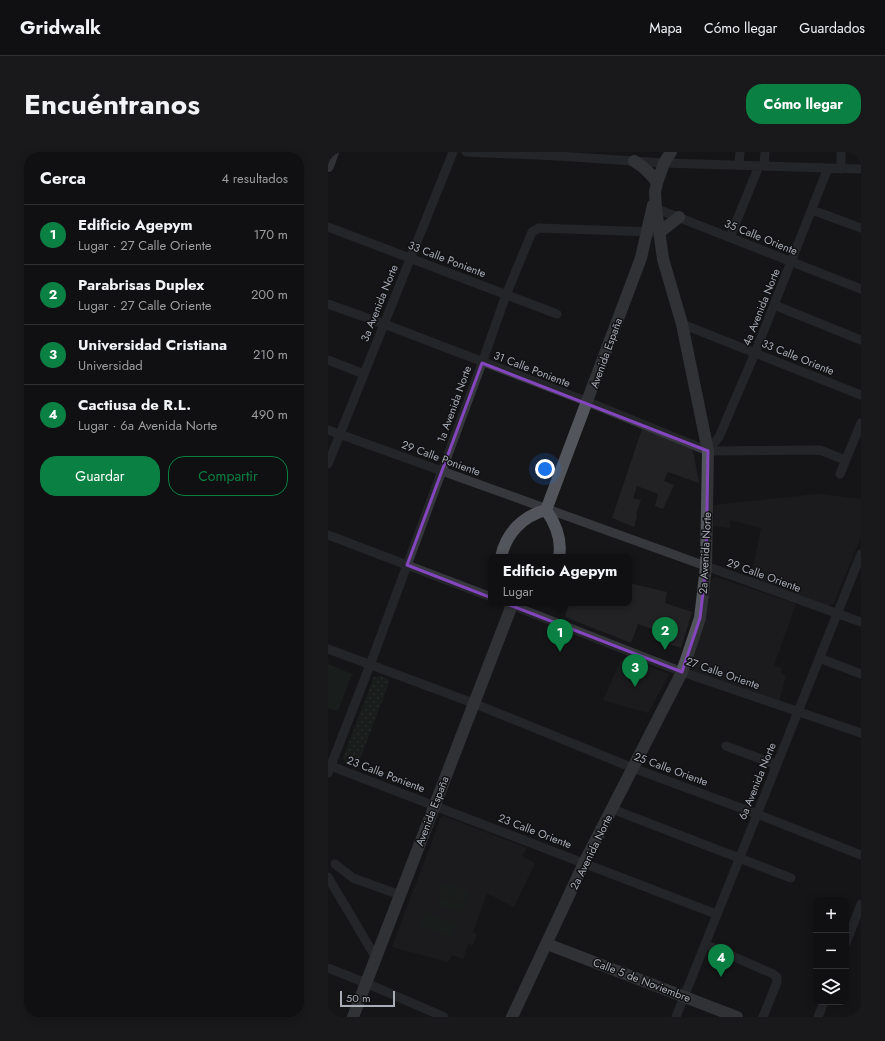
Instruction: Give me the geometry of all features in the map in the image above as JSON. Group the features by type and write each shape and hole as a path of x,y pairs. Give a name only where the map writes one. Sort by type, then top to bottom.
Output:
{"main road":[{"path":"328,166 334,152"},
{"path":"656,188 664,163 671,152"},
{"path":"634,161 644,167 651,174 656,188"},
{"name":"Avenida España","path":"546,510 588,402 641,258 654,232 656,188"},
{"path":"654,232 679,217"},
{"name":"2a Avenida Norte","path":"512,1017 584,863 682,672 700,618 706,567 708,451 682,324 654,232"},
{"path":"641,258 644,255 652,253 663,259"},
{"path":"502,554 505,542 515,527 530,516 546,510 552,517 558,535 560,544 559,554"},
{"name":"Avenida España","path":"353,1017 511,606"},
{"name":"Calle 5 de Noviembre","path":"547,944 737,1017"}],"street":[{"name":"3a Avenida Norte","path":"328,464 453,152"},
{"path":"466,152 558,154 664,163 861,169"},
{"path":"739,165 740,152"},
{"path":"730,237 762,166 765,152"},
{"path":"840,169 841,152"},
{"name":"4a Avenida Norte","path":"708,451 719,437 755,353 828,168"},
{"name":"35 Calle Oriente","path":"654,208 861,289"},
{"path":"812,210 861,228"},
{"name":"33 Calle Poniente","path":"328,227 556,314"},
{"name":"1a Avenida Norte","path":"329,768 370,665 506,295 534,230 539,228 654,232"},
{"name":"31 Calle Poniente","path":"328,304 588,402 708,451 820,450 845,460"},
{"path":"774,305 861,340"},
{"name":"33 Calle Oriente","path":"682,324 861,395"},
{"path":"328,360 364,374"},
{"path":"840,474 861,423"},
{"name":"29 Calle Poniente","path":"328,430 546,510"},
{"name":"29 Calle Oriente","path":"546,510 861,622"},
{"path":"328,535 488,596"},
{"name":"6a Avenida Norte","path":"676,1017 861,554"},
{"name":"27 Calle Oriente","path":"517,606 682,672 861,733"},
{"name":"25 Calle Oriente","path":"328,649 861,855"},
{"path":"819,658 861,674"},
{"path":"726,746 776,765"},
{"name":"23 Calle Poniente","path":"329,768 435,805"},
{"name":"23 Calle Oriente","path":"435,805 716,914"},
{"path":"612,809 790,878"},
{"path":"335,864 353,878 400,895"},
{"path":"328,877 376,958"},
{"path":"849,936 861,904"},
{"path":"705,944 777,977 777,982 763,1017"},
{"path":"328,968 444,1017"},
{"path":"818,1017 823,1005"}],"highlighted area":[{"path":"482,363 708,451 706,567 700,618 682,672 407,565"}],"shaded area":[{"path":"642,429 688,447 693,451 699,483 668,472 664,481 674,485 663,509 655,506 658,494 637,486 633,498 641,500 636,514 634,527 612,518"},
{"path":"818,494 861,499 861,537 835,600 833,604 828,606 751,578 761,528 730,520 730,528 713,526 714,505"},
{"path":"716,577 796,604 774,665 782,669 781,673 786,676 779,702 687,670 711,580"},
{"path":"632,584 667,592 665,603 692,612 681,648 656,640 659,632 638,624 631,643 565,617 568,606 632,606"},
{"path":"621,660 642,667 644,665 669,674 648,713 603,700"},
{"path":"328,664 352,674 338,711 328,708"},
{"path":"380,676 390,680 357,767 345,762 343,758 373,679 374,677"},
{"path":"444,816 527,848 522,856 535,863 514,907 487,893 473,932 477,934 473,945 468,944 463,959 452,955 448,962 392,947 441,817"},
{"path":"442,882 469,892 465,903 438,893"},
{"path":"440,896 464,904 461,912 437,905"},
{"path":"425,913 456,924 451,937 420,926"}],"place":[{"name":"Parabrisas Duplex","path":"665,650"},
{"name":"Edificio Agepym","path":"560,652"},
{"name":"Universidad Cristiana","path":"635,687"},
{"name":"Cactiusa de R.L.","path":"721,977"}]}
